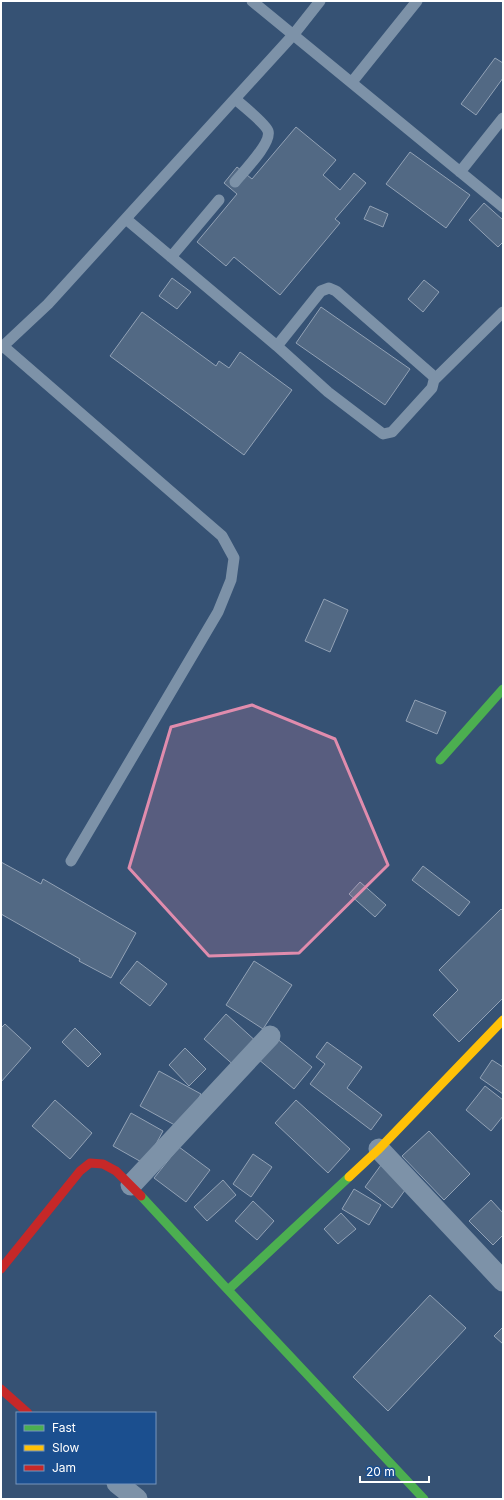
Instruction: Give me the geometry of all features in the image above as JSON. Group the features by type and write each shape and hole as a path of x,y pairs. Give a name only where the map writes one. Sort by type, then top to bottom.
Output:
{"street":[{"path":"440,760 503,689"},
{"path":"228,1290 379,1149 503,1020"},
{"path":"131,1186 270,1036"},
{"path":"379,1149 503,1281"},
{"path":"3,1262 80,1171 90,1163 103,1164 116,1171 424,1499"},
{"path":"1,1389 27,1412"},
{"path":"118,1484 137,1499"}],"lane":[{"path":"252,1 503,207"},
{"path":"71,861 218,612 231,580 234,558 222,536 2,347 48,304 294,34 320,1"},
{"path":"352,82 417,1"},
{"path":"235,99 264,125 268,131 268,139 264,147 235,182"},
{"path":"460,172 503,118"},
{"path":"172,257 219,200"},
{"path":"126,219 278,346 328,392 383,434 392,432 432,388 434,380 503,312"},
{"path":"278,346 321,291 329,288 336,291 431,374 434,380"}],"highlighted area":[{"path":"252,705 335,739 388,865 299,953 209,956 129,868 171,727"}],"building":[{"path":"495,58 503,63 503,78 476,115 461,104"},
{"path":"296,127 336,160 323,175 340,190 354,173 366,183 335,219 340,223 280,295 234,257 226,266 197,242 237,194 224,183 237,167 252,179"},
{"path":"410,152 470,195 446,228 386,184"},
{"path":"484,203 503,220 503,242 498,247 469,220"},
{"path":"370,206 388,214 383,227 364,219"},
{"path":"172,278 191,292 177,309 159,296"},
{"path":"424,280 439,292 423,312 408,299"},
{"path":"321,307 410,369 385,405 296,343"},
{"path":"142,312 216,366 219,361 229,368 240,352 292,390 244,455 110,356"},
{"path":"324,599 348,610 330,652 305,641"},
{"path":"415,700 446,712 437,734 406,721"},
{"path":"1,862 41,884 43,879 136,933 111,978 79,961 80,959 1,914"},
{"path":"423,866 470,902 459,916 412,880"},
{"path":"360,882 386,905 375,917 349,894"},
{"path":"501,909 503,911 503,998 459,1042 433,1015 458,990 439,970"},
{"path":"137,961 167,984 150,1006 120,983"},
{"path":"254,961 292,985 263,1029 226,1005"},
{"path":"226,1014 259,1044 237,1068 204,1039"},
{"path":"5,1024 31,1048 1,1082 1,1028"},
{"path":"75,1028 101,1054 88,1067 62,1042"},
{"path":"275,1037 312,1067 294,1089 258,1059"},
{"path":"327,1042 362,1067 347,1088 382,1115 371,1130 310,1084 325,1064 316,1057"},
{"path":"185,1048 206,1069 189,1086 169,1065"},
{"path":"492,1060 503,1067 503,1094 480,1078"},
{"path":"159,1071 201,1094 182,1129 140,1106"},
{"path":"485,1086 503,1100 503,1116 491,1131 466,1110"},
{"path":"55,1100 92,1133 70,1159 32,1126"},
{"path":"296,1100 350,1149 328,1173 275,1123"},
{"path":"131,1113 163,1131 145,1164 113,1146"},
{"path":"429,1131 470,1174 444,1200 402,1156"},
{"path":"179,1147 210,1170 186,1202 154,1178"},
{"path":"253,1154 272,1167 251,1197 233,1184"},
{"path":"381,1165 408,1186 392,1208 365,1187"},
{"path":"223,1180 236,1195 207,1221 194,1207"},
{"path":"354,1189 381,1205 369,1225 342,1209"},
{"path":"491,1200 503,1213 503,1235 493,1245 469,1221"},
{"path":"253,1201 274,1221 257,1240 235,1221"},
{"path":"341,1213 356,1229 338,1244 324,1229"},
{"path":"430,1295 466,1328 388,1411 353,1377"},
{"path":"503,1327 503,1344 494,1336"}],"traffic: fast":[{"path":"440,760 503,689"},
{"path":"141,1196 228,1290 349,1177"},
{"path":"228,1290 424,1499"}],"traffic: slow":[{"path":"349,1177 379,1149 503,1020"}],"traffic: jam":[{"path":"1,1269 80,1171 90,1163 103,1164 116,1171 141,1196"},
{"path":"1,1389 27,1412"}]}
